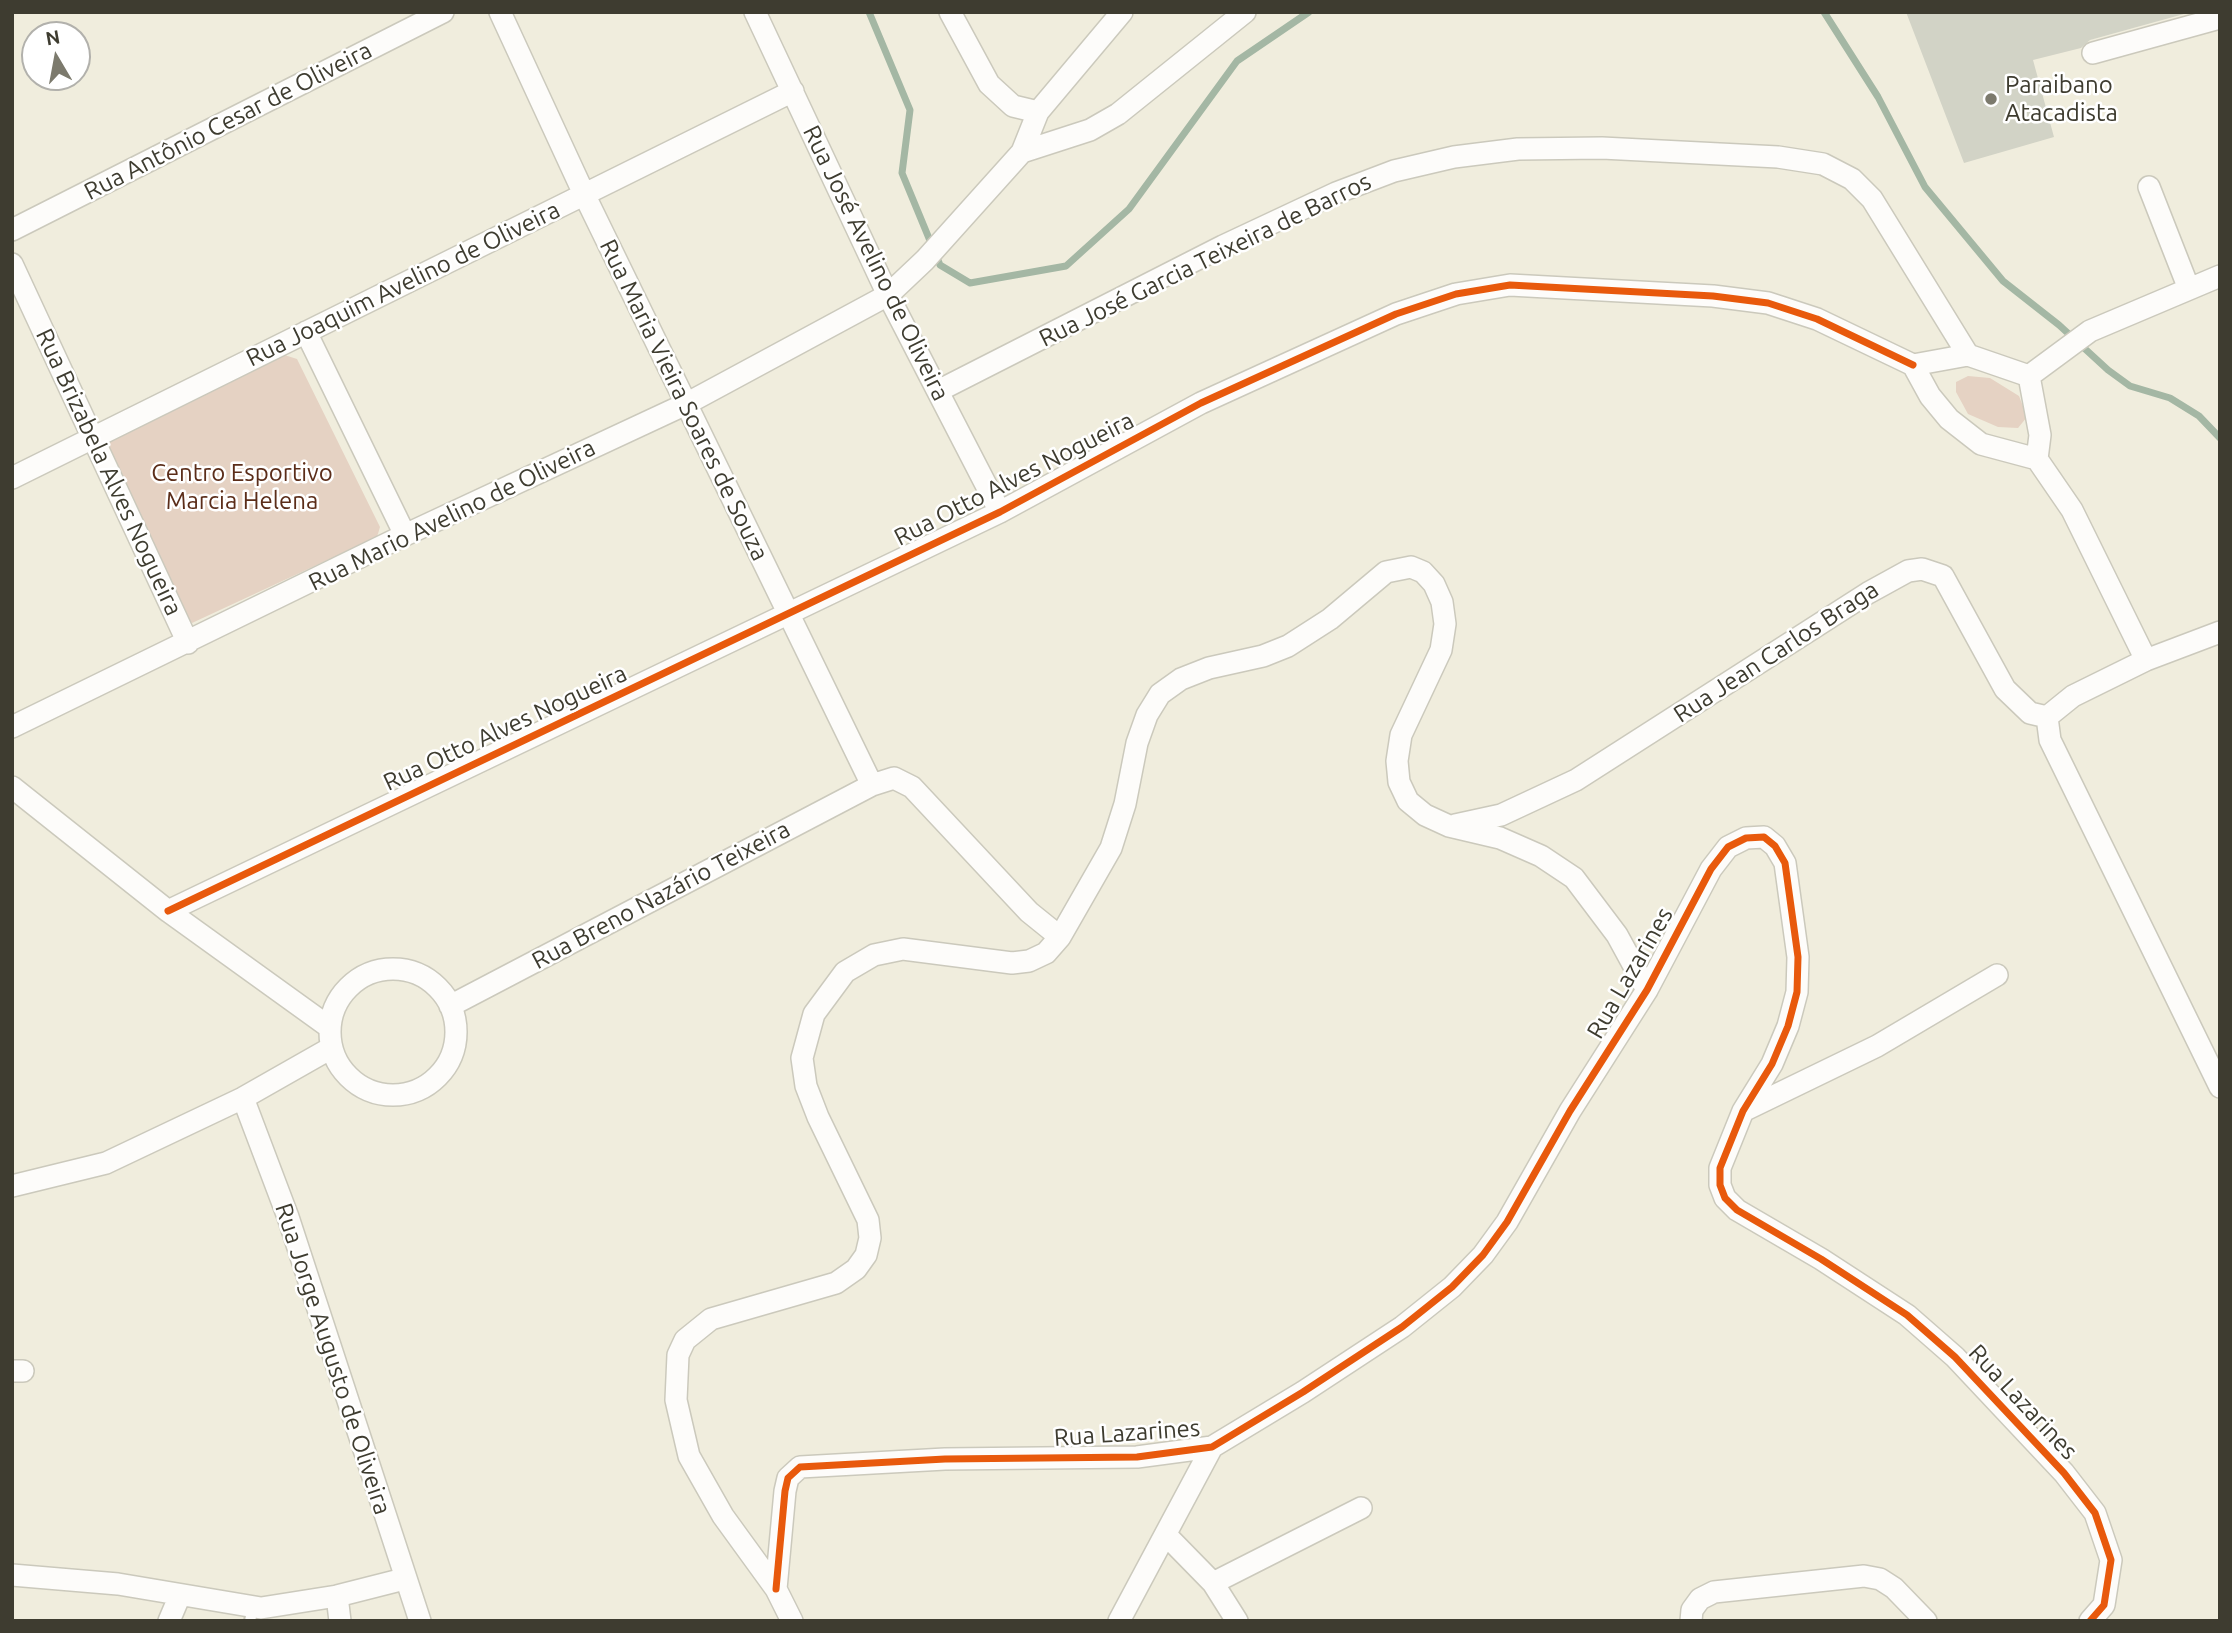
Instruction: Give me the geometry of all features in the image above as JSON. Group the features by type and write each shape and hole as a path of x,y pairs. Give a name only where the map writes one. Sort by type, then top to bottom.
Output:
{"street":[{"name":"Rua Antônio Cesar de Oliveira","path":"12,230 443,12"},
{"name":"Rua Maria Vieira Soares de Souza","path":"500,12 584,194 872,785"},
{"name":"Rua José Avelino de Oliveira","path":"755,12 888,295 1000,512"},
{"path":"950,12 995,90 1013,106 1038,112"},
{"path":"1022,152 1038,112 1122,12"},
{"path":"1022,152 1090,130 1118,114 1245,12"},
{"path":"2093,53 2220,18"},
{"name":"Rua Joaquim Avelino de Oliveira","path":"12,478 793,91"},
{"name":"Rua José Garcia Teixeira de Barros","path":"938,391 1223,246 1336,193 1394,171 1454,157 1518,149 1602,148 1779,157 1823,164 1852,178 1872,199 1968,355"},
{"name":"Rua Mario Avelino de Oliveira","path":"12,727 405,535 686,404 888,295 925,260 1022,152"},
{"path":"2149,187 2189,289"},
{"name":"Rua Brizabela Alves Nogueira","path":"12,264 188,643"},
{"path":"2029,376 2090,331 2220,276"},
{"name":"Rua Otto Alves Nogueira","path":"168,911 1000,512 1213,397 1396,314 1455,294 1522,286 1713,296 1768,303 1817,319 1913,365"},
{"path":"306,332 405,535"},
{"path":"2029,376 1968,355 1913,365 1930,396 1950,419 1981,444 2037,459"},
{"path":"2029,376 2040,435 2037,459 2085,532 2146,660"},
{"path":"792,1621 776,1588 698,1476 683,1435 675,1372 678,1355 685,1340 712,1320 836,1283 856,1269 866,1255 870,1238 868,1220 818,1117 806,1086 802,1058 814,1014 829,989 845,972 874,955 903,949 1012,963 1029,961 1046,953 1060,937 1111,848 1125,804 1137,743 1147,715 1160,694 1181,679 1209,668 1263,656 1288,646 1330,619 1375,580 1399,568 1411,567 1423,572 1434,584 1442,602 1445,624 1441,650 1401,735 1397,761 1399,782 1408,801 1425,815 1449,826 1500,838 1541,856 1573,878 1617,935 1647,990"},
{"name":"Rua Jean Carlos Braga","path":"1449,826 1501,815 1576,780 1867,593 1908,571 1922,569 1943,576 2005,689 2030,713 2047,717"},
{"path":"2220,632 2146,660 2073,695 2047,717 2050,740 2220,1087"},
{"path":"872,785 894,778 912,787 1029,912 1060,937"},
{"name":"Rua Breno Nazário Teixeira","path":"450,1006 872,785"},
{"path":"12,787 330,1037"},
{"name":"Rua Lazarines","path":"776,1588 785,1491 788,1478 800,1467 931,1460 1137,1457 1212,1447 1402,1327 1452,1287 1507,1222 1570,1111 1647,990 1711,869 1728,847 1746,838 1764,837 1775,846 1785,863 1798,957 1797,992 1788,1026 1772,1065 1743,1111 1720,1168 1720,1185 1725,1198 1737,1210 1821,1259 1907,1315 1955,1357 2046,1453 2095,1513 2111,1560 2104,1605 2090,1621"},
{"path":"382,970 402,970 422,976 439,989 450,1006 456,1026 454,1047 446,1066 432,1082 414,1092 383,1094 354,1082 340,1067 330,1037 335,1007 346,990 362,977 382,970"},
{"path":"1743,1111 1877,1046 1997,975"},
{"path":"12,1186 106,1163 243,1098 330,1037"},
{"name":"Rua Jorge Augusto de Oliveira","path":"243,1098 306,1268 419,1621"},
{"path":"1119,1621 1212,1447"},
{"path":"1213,1583 1361,1508"},
{"path":"1167,1535 1213,1583 1237,1621"},
{"path":"12,1575 118,1584 180,1595 252,1614 404,1579"},
{"path":"1691,1621 1692,1610 1700,1598 1714,1591 1864,1576 1880,1579 1894,1588 1926,1621"},
{"path":"169,1621 180,1595"},
{"path":"337,1596 340,1621"}],"green space":[{"name":"Centro Esportivo Marcia Helena","path":"278,353 297,359 380,527 377,537 192,623 183,615 105,455 109,437"},
{"path":"1968,376 1990,378 2019,396 2027,417 2018,428 1998,427 1968,414 1956,392 1956,382"}],"building":[{"name":"Paraibano Atacadista","path":"1906,12 2191,12 2090,40 2081,48 2033,60 2054,137 1964,163"}],"waterway":[{"path":"869,12 910,110 902,173 940,265 970,283 1066,266 1129,209 1237,61 1309,12"},
{"path":"1824,12 1878,97 1925,187 2003,281 2130,386 2170,398 2199,416 2220,438"}],"cycle path":[{"path":"168,911 1000,512 1201,403 1396,314 1456,294 1510,285 1713,296 1768,303 1817,319 1913,365"},
{"path":"776,1589 785,1491 788,1478 800,1467 945,1459 1137,1457 1212,1447 1402,1327 1452,1287 1483,1255 1507,1222 1570,1111 1647,990 1711,869 1728,847 1746,838 1764,837 1775,846 1785,863 1798,957 1797,992 1788,1026 1772,1064 1743,1111 1720,1168 1720,1185 1725,1198 1737,1210 1821,1259 1907,1315 1955,1357 2064,1473 2095,1513 2111,1560 2104,1605 2090,1621"}],"place":[{"name":"Paraibano Atacadista","path":"1991,99"}]}
